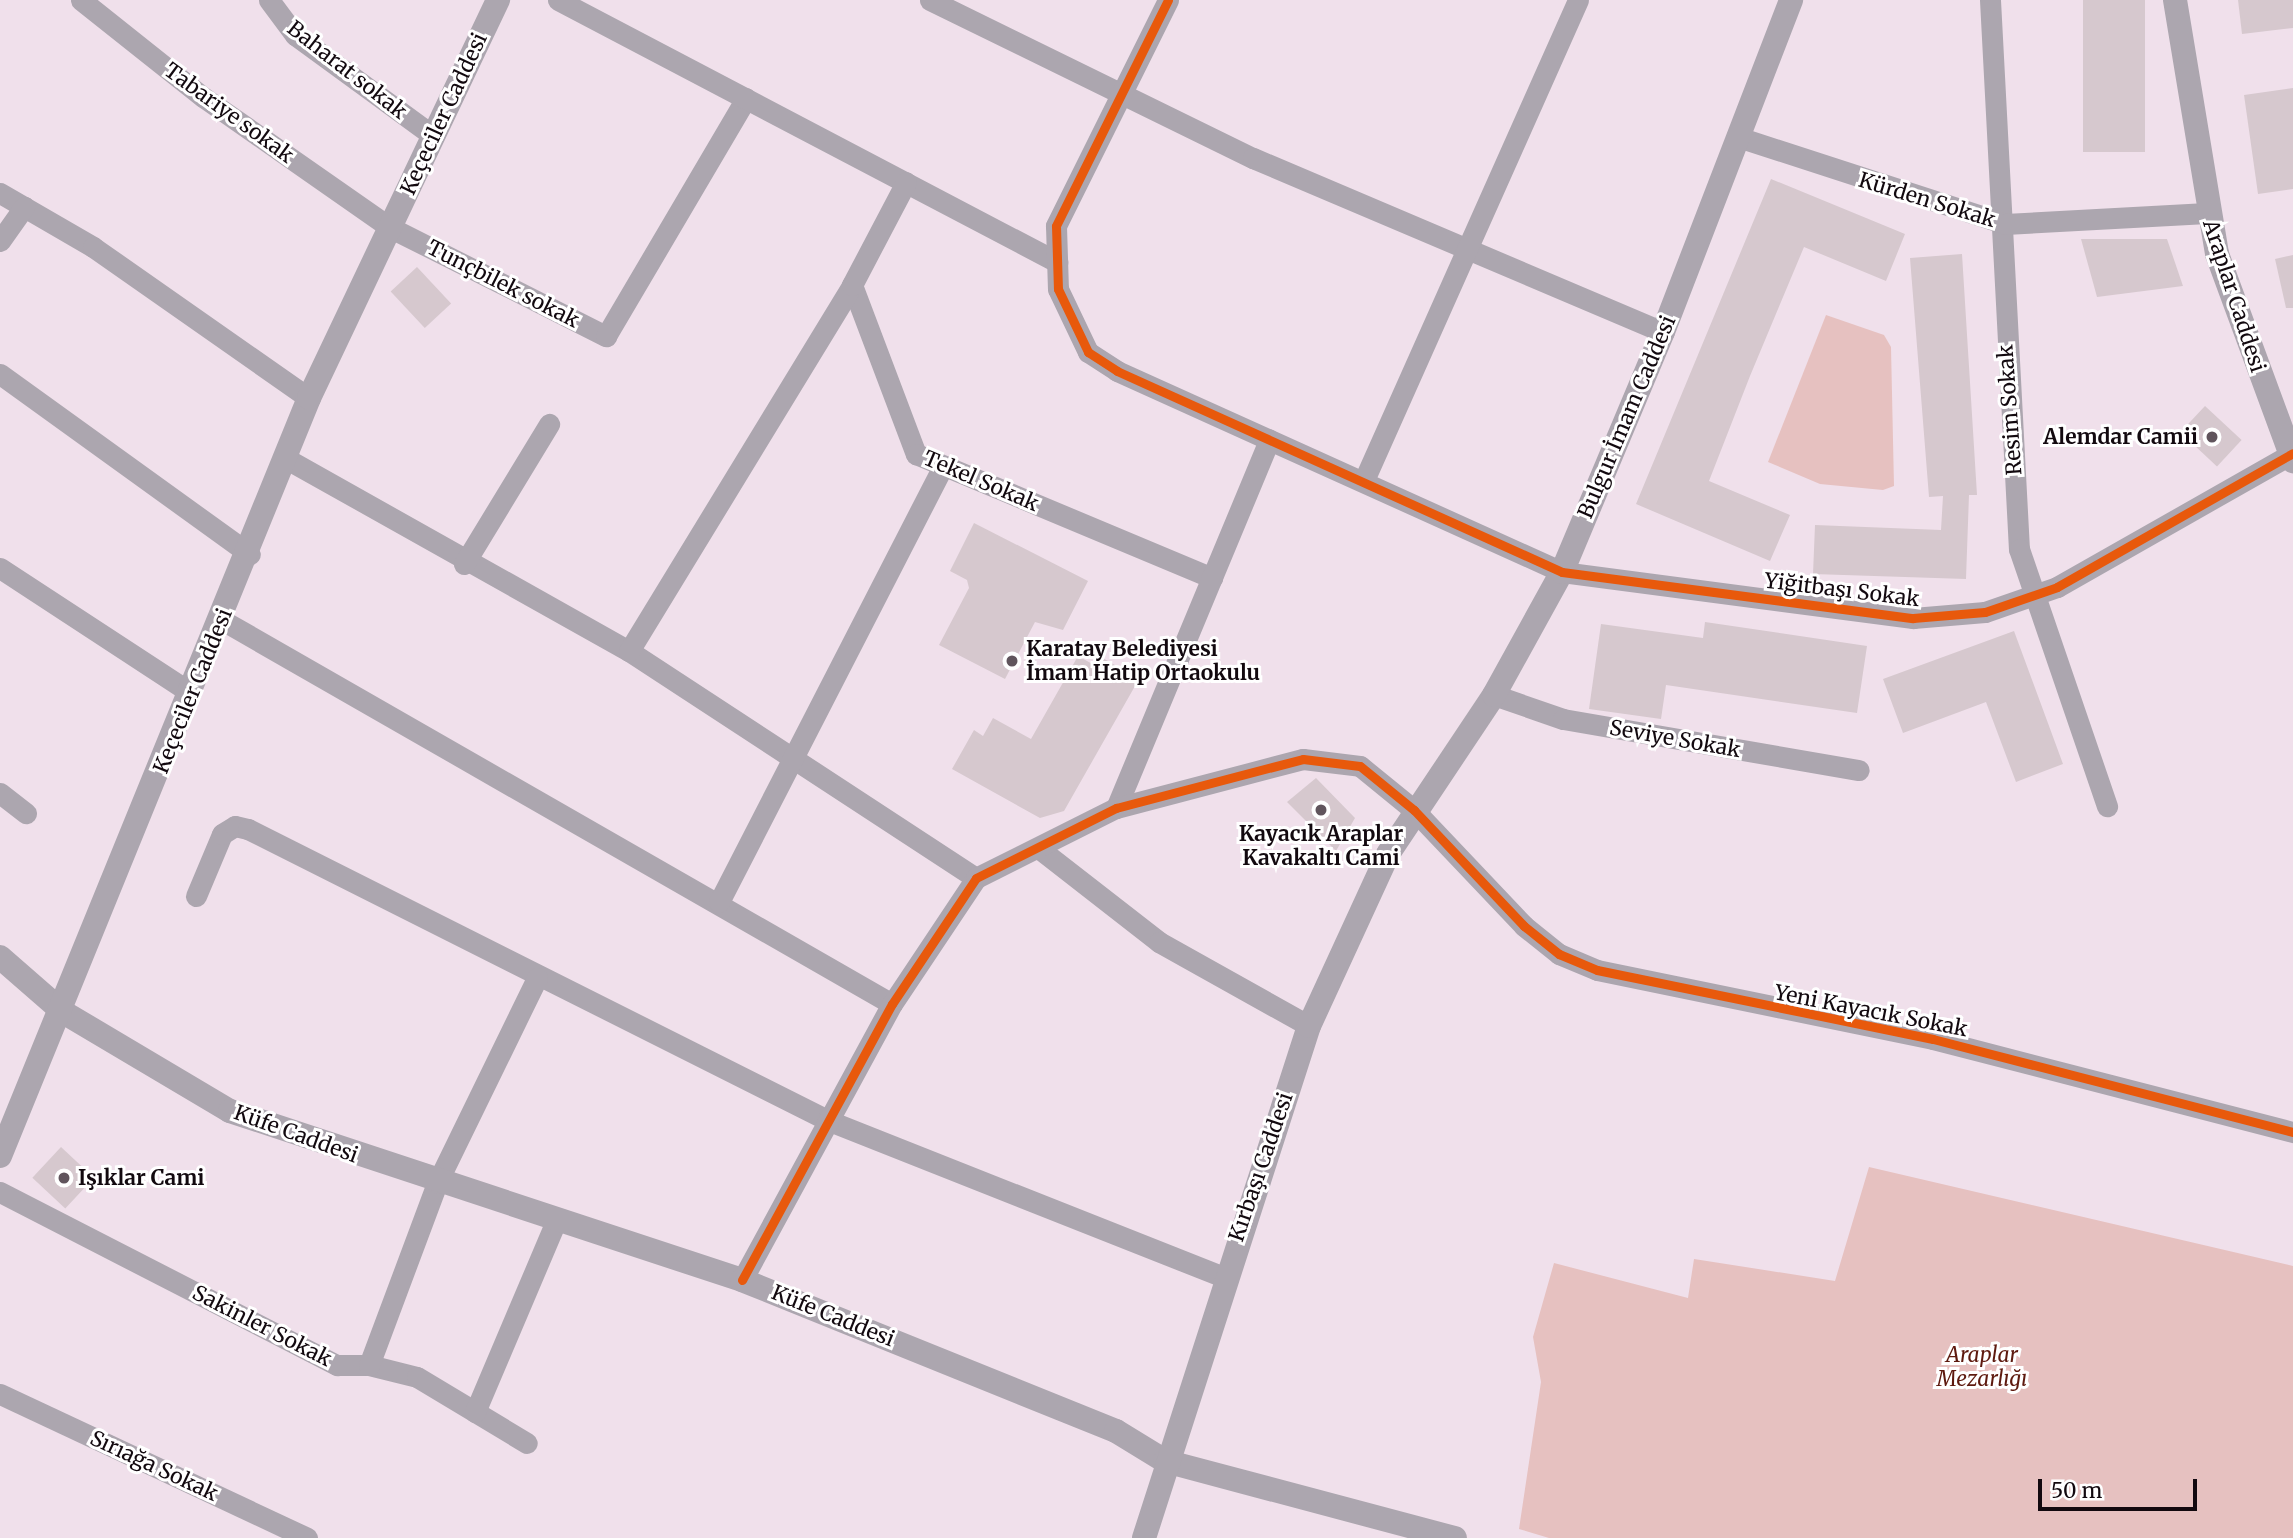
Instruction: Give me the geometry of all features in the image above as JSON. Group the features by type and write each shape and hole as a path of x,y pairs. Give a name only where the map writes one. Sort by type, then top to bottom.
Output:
{"street":[{"name":"Tabariye sokak","path":"81,0 203,97 391,227"},
{"name":"Baharat sokak","path":"269,0 295,35 432,135"},
{"name":"Keçeciler Caddesi","path":"0,1156 63,1012 191,692 250,554 309,398 498,0"},
{"path":"558,0 1057,262"},
{"path":"930,0 1253,158 1663,332"},
{"name":"Yiğitbaşı Sokak","path":"1168,0 1056,226 1058,289 1088,352 1269,440 1365,478 1562,572 1913,618 2032,600 2292,456"},
{"path":"1365,478 1578,0"},
{"name":"Bulgur İmam Caddesi","path":"1414,810 1494,695 1562,572 1663,332 1791,0"},
{"name":"Resim Sokak","path":"1990,0 2005,224 2001,278 2019,549 2032,600 2107,806"},
{"name":"Araplar Caddesi","path":"2175,0 2207,213 2229,295 2292,456"},
{"name":"Tunçbilek sokak","path":"391,227 606,336 746,98"},
{"name":"Kürden Sokak","path":"1738,137 2005,224 2207,213"},
{"path":"629,651 852,285 906,182"},
{"path":"0,193 93,247 309,398"},
{"path":"0,241 24,207"},
{"name":"Tekel Sokak","path":"852,285 915,454 1212,578"},
{"path":"0,374 250,554"},
{"path":"464,564 549,424"},
{"path":"1116,808 1269,440"},
{"path":"285,458 464,564 629,651 797,758 976,878 892,1004 742,1280"},
{"path":"719,902 797,758 943,466"},
{"path":"0,568 191,692"},
{"path":"222,620 719,902 892,1004"},
{"name":"Seviye Sokak","path":"1494,695 1563,719 1859,771"},
{"name":"Yeni Kayacık Sokak","path":"976,878 1041,850 1116,808 1303,759 1360,766 1414,810 1524,926 1559,954 1597,970 1933,1039 2293,1132"},
{"path":"0,793 26,813"},
{"name":"Kırbaşı Caddesi","path":"1144,1538 1223,1277 1309,1026 1364,898 1414,810"},
{"path":"196,896 222,834 235,826 827,1120 1223,1277"},
{"path":"1041,850 1159,942 1309,1026"},
{"name":"Küfe Caddesi","path":"0,957 63,1012 230,1111 437,1183 742,1280 1116,1431 1166,1461 1455,1538"},
{"path":"369,1364 437,1183 537,978"},
{"name":"Sakinler Sokak","path":"0,1192 337,1365 369,1364 417,1377 527,1443"},
{"path":"475,1412 556,1221"},
{"name":"Sırıağa Sokak","path":"0,1394 307,1538"}],"green space":[{"path":"1826,315 1884,335 1891,347 1894,486 1883,490 1820,484 1768,462"},
{"name":"Araplar Mezarlığı","path":"1869,1167 2293,1266 2293,1538 1549,1538 1519,1529 1541,1382 1533,1337 1554,1263 1688,1298 1694,1259 1835,1281"}],"building":[{"path":"2083,0 2145,0 2145,152 2083,152"},
{"path":"2238,0 2293,0 2293,28 2242,34"},
{"path":"2293,88 2293,189 2258,194 2244,95"},
{"path":"1771,179 1905,234 1886,281 1804,247 1750,376 1709,481 1790,515 1770,561 1636,504"},
{"path":"2081,239 2167,239 2183,286 2097,297"},
{"path":"1962,254 1977,495 1969,495 1966,579 1813,574 1815,525 1941,530 1943,496 1929,497 1910,258"},
{"path":"2293,255 2293,308 2286,308 2275,259"},
{"path":"417,267 451,304 425,328 391,292"},
{"name":"Alemdar Camii","path":"2205,406 2242,440 2217,466 2180,432"},
{"path":"974,523 1088,581 1063,630 1035,622 1005,679 939,645 969,588 967,580 950,571"},
{"path":"1705,622 1867,646 1857,713 1666,685 1661,719 1589,709 1601,624 1703,638"},
{"path":"2014,631 2063,764 2016,782 1986,702 1903,733 1883,679"},
{"path":"1078,656 1096,666 1101,657 1139,679 1064,811 1040,818 952,769 974,730 983,736 993,718 1031,739"},
{"name":"Kayacık Araplar Kavakaltı Cami","path":"1316,778 1355,818 1336,851 1287,802"},
{"name":"Işıklar Cami","path":"61,1147 94,1178 65,1208 32,1178"}],"cycle path":[{"path":"1168,0 1056,226 1058,289 1088,352 1117,371 1562,572 1913,618 1985,612 2057,587 2293,453"},
{"path":"742,1280 892,1004 976,878 1116,808 1303,759 1360,766 1414,810 1524,926 1559,954 1597,970 1933,1039 2293,1132"}],"place":[{"name":"Alemdar Camii","path":"2212,437"},
{"name":"Karatay Belediyesi İmam Hatip Ortaokulu","path":"1012,661"},
{"name":"Kayacık Araplar Kavakaltı Cami","path":"1321,810"},
{"name":"Işıklar Cami","path":"64,1178"}]}
